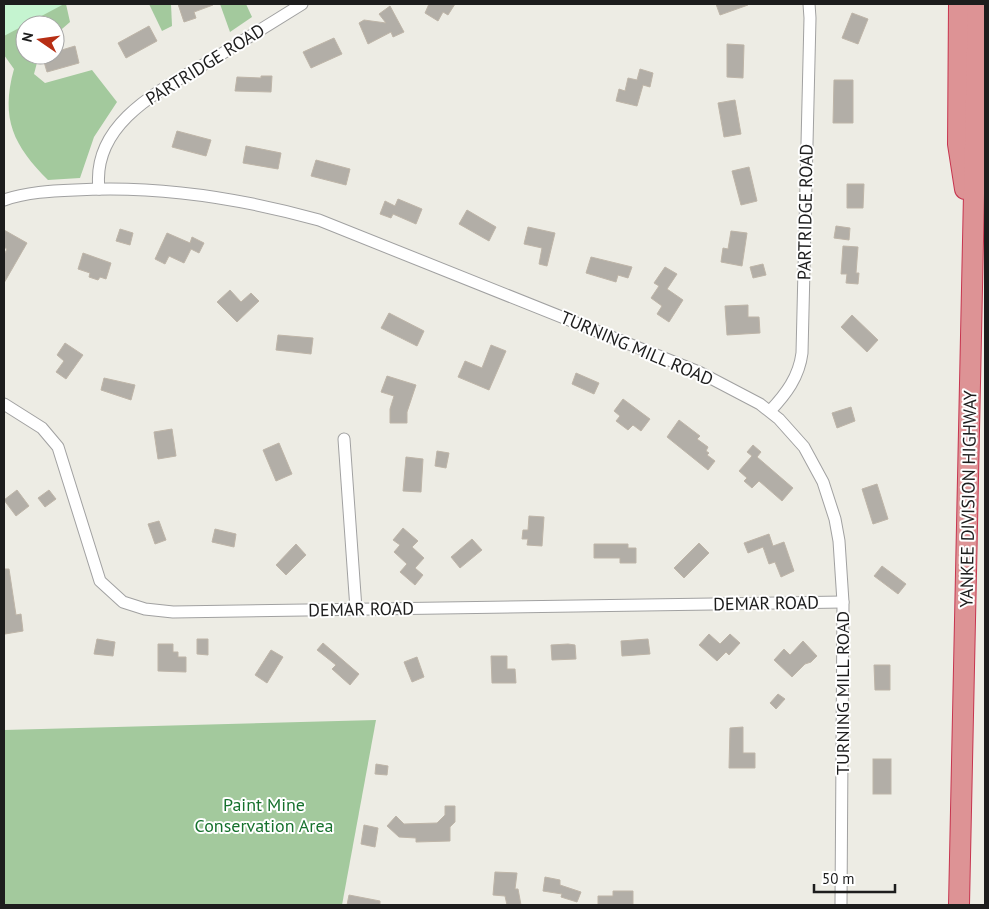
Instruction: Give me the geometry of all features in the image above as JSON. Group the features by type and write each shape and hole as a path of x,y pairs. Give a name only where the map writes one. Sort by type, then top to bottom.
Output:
{"highway":[{"path":"959,4 958,144 973,245"},
{"name":"YANKEE DIVISION HIGHWAY","path":"959,905 978,4"}],"street":[{"name":"PARTRIDGE ROAD","path":"99,189 100,166 110,138 138,107 166,86 302,4"},
{"name":"PARTRIDGE ROAD","path":"770,411 782,398 793,381 802,353 809,4"},
{"name":"TURNING MILL ROAD","path":"4,200 49,191 99,189 186,193 272,208 319,220 699,372 770,411 792,432 804,448 823,482 835,519 839,541 843,602 841,905"},
{"name":"DEMAR ROAD","path":"4,404 42,428 58,447 97,574 106,588 123,602 144,609 173,612 843,602"},
{"path":"344,439 356,609"}],"green space":[{"path":"4,4 66,4 70,22 65,26 65,15 15,15 15,65 36,65 34,74 45,83 92,70 117,102 94,137 80,178 48,180 26,155 13,130 10,117 10,87 14,69 4,55"},
{"path":"4,4 64,4 43,15 15,15 15,30 4,36"},
{"path":"149,4 171,4 172,26 162,31"},
{"path":"220,4 246,4 252,17 230,32"},
{"name":"Paint Mine Conservation Area","path":"376,720 342,905 4,905 4,730"}],"building":[{"path":"178,4 213,5 194,12 196,18 184,22"},
{"path":"429,4 455,4 448,15 443,12 438,21 425,13"},
{"path":"716,4 748,4 748,5 720,15"},
{"path":"390,6 404,32 393,37 391,32 368,44 359,23 364,20 386,23 379,14"},
{"path":"852,13 868,19 858,44 842,38"},
{"path":"149,26 157,41 126,58 118,43"},
{"path":"334,38 342,54 311,68 303,52"},
{"path":"727,44 744,45 743,78 727,77"},
{"path":"75,46 79,63 47,72 45,65 65,65 65,49"},
{"path":"640,69 653,73 650,87 643,85 637,106 616,101 619,89 625,91 628,78 637,80"},
{"path":"261,76 272,76 271,92 235,91 237,77 261,78"},
{"path":"834,80 853,80 853,123 833,123"},
{"path":"735,100 741,134 724,137 718,103"},
{"path":"177,131 211,140 206,156 172,147"},
{"path":"246,146 281,153 278,169 243,163"},
{"path":"316,160 350,169 346,185 311,176"},
{"path":"749,167 757,201 741,205 732,171"},
{"path":"847,184 864,184 863,208 847,208"},
{"path":"398,199 422,209 416,224 393,214 391,218 380,214 385,201 395,206"},
{"path":"467,210 496,227 489,241 459,224"},
{"path":"836,226 850,228 849,240 834,238"},
{"path":"528,227 555,233 547,266 539,264 542,248 524,244"},
{"path":"120,229 133,233 130,245 116,241"},
{"path":"4,230 27,243 4,283 4,255 7,249 4,247"},
{"path":"731,231 747,233 742,266 721,262 723,248 728,249"},
{"path":"167,233 190,243 192,237 204,243 199,253 191,249 184,263 169,256 165,264 155,259"},
{"path":"843,246 858,247 856,273 859,273 858,284 846,283 847,274 841,274"},
{"path":"83,253 111,263 106,279 100,277 98,280 89,277 90,273 78,269"},
{"path":"591,257 632,267 628,278 618,275 616,282 586,273"},
{"path":"763,264 766,275 753,278 750,267"},
{"path":"665,267 677,274 667,289 683,300 669,322 657,314 662,306 651,298 659,286 654,283"},
{"path":"230,290 241,302 251,293 259,301 237,322 217,302"},
{"path":"748,305 748,317 759,317 760,333 727,335 725,306"},
{"path":"389,313 424,331 417,346 381,328"},
{"path":"852,315 878,340 867,352 841,327"},
{"path":"278,335 313,338 311,354 276,350"},
{"path":"65,343 83,355 66,379 56,372 64,361 57,355"},
{"path":"491,345 506,351 489,390 458,377 465,361 482,368"},
{"path":"576,373 599,383 594,394 572,384"},
{"path":"387,376 416,385 407,412 407,423 390,423 390,409 394,396 381,392"},
{"path":"104,378 135,385 131,400 101,390"},
{"path":"623,399 650,419 641,431 633,425 628,430 616,421 620,416 614,411"},
{"path":"851,407 855,421 837,428 832,413"},
{"path":"679,420 700,436 697,439 708,447 706,451 709,453 707,455 715,461 708,470 667,437"},
{"path":"172,429 176,456 158,459 154,432"},
{"path":"279,443 292,474 276,481 263,450"},
{"path":"753,445 761,452 757,457 793,488 782,501 759,481 752,488 744,481 747,478 739,471 752,456 747,452"},
{"path":"437,451 449,453 446,468 435,466"},
{"path":"406,457 423,459 421,492 403,491"},
{"path":"877,484 888,519 873,524 862,489"},
{"path":"17,490 29,506 16,516 4,500"},
{"path":"49,490 56,499 45,507 38,498"},
{"path":"529,516 544,517 542,546 527,545 528,539 522,539 523,530 528,530"},
{"path":"159,521 166,540 155,544 148,524"},
{"path":"403,528 418,541 412,547 424,558 415,568 423,575 415,585 400,572 407,564 394,552 400,545 393,540"},
{"path":"215,529 236,534 234,547 212,542"},
{"path":"769,534 773,546 784,542 794,571 781,577 775,562 769,564 763,547 748,553 744,543"},
{"path":"472,539 482,550 460,568 451,557"},
{"path":"699,543 709,553 684,578 674,568"},
{"path":"296,544 306,555 286,575 276,565"},
{"path":"594,544 628,544 628,548 636,548 636,563 620,563 620,558 594,558"},
{"path":"882,566 906,584 898,594 874,576"},
{"path":"4,569 9,569 16,615 21,614 23,631 5,634"},
{"path":"709,634 720,644 730,634 740,643 729,655 726,652 717,661 699,645"},
{"path":"97,639 115,642 113,656 94,654"},
{"path":"197,639 208,639 208,655 197,654"},
{"path":"648,639 650,654 622,656 621,641"},
{"path":"803,641 817,656 811,662 805,664 792,677 774,660 784,649 790,655"},
{"path":"323,643 359,674 350,685 332,669 336,665 317,650"},
{"path":"158,644 173,644 173,652 178,652 178,657 186,657 186,672 158,671"},
{"path":"551,645 575,645 576,659 552,660"},
{"path":"271,650 283,657 267,683 255,675"},
{"path":"491,656 507,656 507,669 515,669 516,683 492,683"},
{"path":"417,657 424,677 412,682 404,662"},
{"path":"874,665 890,665 890,690 875,690"},
{"path":"778,694 785,699 776,709 770,703"},
{"path":"743,727 743,753 755,753 755,768 729,768 730,728"},
{"path":"873,759 891,759 891,794 873,794"},
{"path":"376,764 388,766 387,775 375,774"},
{"path":"445,806 455,806 455,822 450,827 450,841 416,842 416,838 399,837 387,826 396,816 404,824 437,823 445,815"},
{"path":"364,825 378,828 375,847 361,844"},
{"path":"495,872 517,873 515,889 518,889 521,905 507,905 505,896 493,895"},
{"path":"545,877 560,880 560,885 581,892 577,902 561,897 562,894 543,891"},
{"path":"613,891 633,891 633,905 598,905 598,896 613,896"},
{"path":"349,895 380,901 380,905 347,905"}]}
